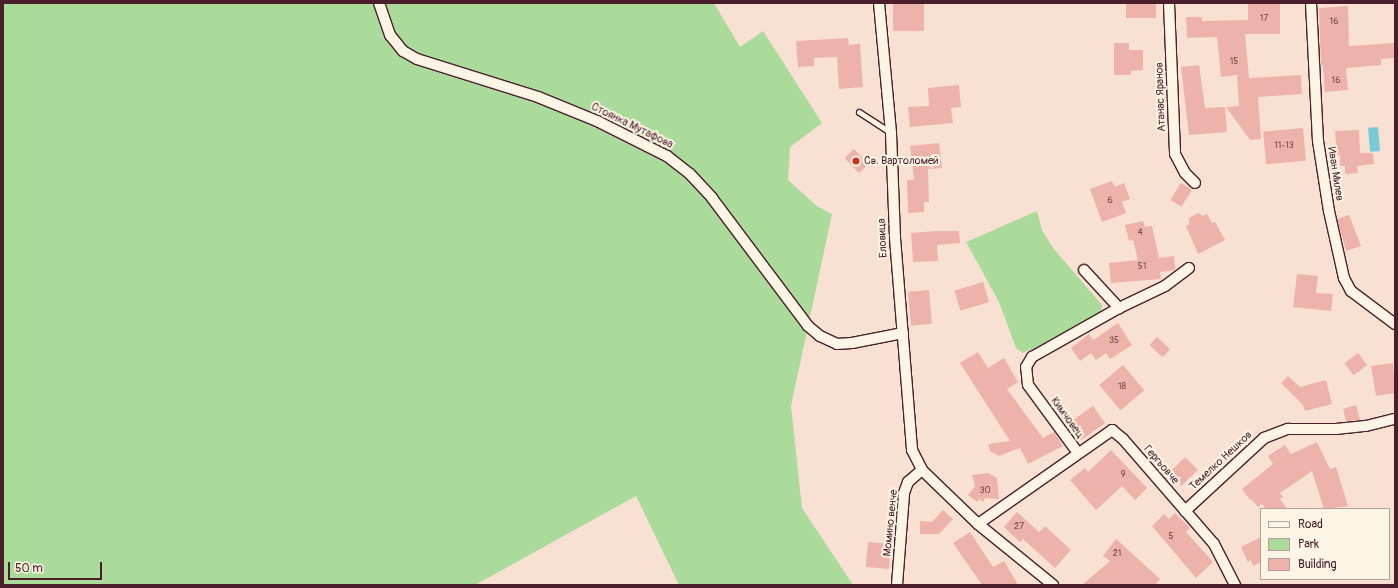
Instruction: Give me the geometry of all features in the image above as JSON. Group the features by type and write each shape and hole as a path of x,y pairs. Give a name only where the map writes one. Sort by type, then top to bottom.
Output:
{"street":[{"name":"Стоянка Мутафова","path":"379,3 390,35 403,51 417,59 538,97 668,156 690,174 712,198 808,326 824,338 837,344 852,343 903,332"},
{"name":"Еловица","path":"879,3 891,133 894,238 912,450 922,470 978,524"},
{"name":"Атанас Яранов","path":"1169,3 1175,154 1185,173 1194,183"},
{"name":"Иван Милев","path":"1311,3 1318,141 1329,211 1344,278 1351,291 1395,324"},
{"name":"Кимчовец","path":"978,524 1078,453 1028,385 1026,367 1032,357 1119,308 1165,286 1189,268"},
{"path":"1084,270 1119,308"},
{"name":"Темелко Нешков","path":"1185,511 1264,438 1288,429 1336,429 1366,426 1395,419"},
{"name":"Гергьовче","path":"1078,453 1112,430 1123,439 1214,544 1235,585"},
{"name":"Момино венче","path":"897,585 904,493 908,482 922,470"},
{"path":"978,524 1053,585"}],"lane":[{"path":"858,112 891,133"}],"green space":[{"path":"3,3 714,3 740,47 763,31 822,123 790,147 788,180 817,206 832,214 791,406 802,508 853,585 679,585 636,496 475,585 3,585"},
{"path":"1037,211 1042,230 1053,248 1102,305 1101,314 1032,352 1030,349 1023,353 1016,348 999,302 966,242"}],"water":[{"path":"1378,127 1380,151 1370,152 1368,128"}],"building":[{"path":"893,3 924,3 924,31 893,31"},
{"path":"1126,3 1156,3 1156,18 1126,18"},
{"path":"1248,3 1280,3 1280,34 1245,34 1249,78 1301,75 1302,94 1258,97 1261,139 1250,140 1226,107 1239,106 1237,75 1221,77 1217,37 1187,38 1186,17 1202,17 1202,21 1248,20"},
{"path":"1348,6 1349,46 1395,43 1395,58 1381,59 1381,65 1346,68 1348,90 1325,92 1323,65 1321,65 1319,8"},
{"path":"848,38 849,45 860,44 863,87 839,89 837,57 814,58 814,66 798,67 796,41"},
{"path":"1114,43 1129,43 1129,50 1143,50 1143,70 1131,71 1131,75 1114,75"},
{"path":"1199,65 1205,108 1225,107 1227,132 1189,135 1181,67"},
{"path":"959,85 961,107 951,108 953,123 910,127 908,107 929,106 928,88"},
{"path":"1303,128 1306,161 1266,164 1263,131"},
{"path":"1359,130 1360,153 1373,153 1374,164 1357,166 1358,173 1345,174 1345,166 1340,166 1340,155 1337,155 1335,131"},
{"path":"939,143 942,168 928,169 929,202 924,202 924,212 908,213 907,180 914,180 910,146"},
{"name":"Св. Вартоломей","path":"854,149 868,164 859,173 844,158"},
{"path":"1112,181 1115,187 1124,183 1130,199 1122,202 1126,213 1102,222 1090,189"},
{"path":"1181,183 1192,190 1181,207 1170,200"},
{"path":"1198,213 1203,216 1207,214 1212,223 1215,222 1225,240 1198,254 1186,226 1189,224 1189,218"},
{"path":"1349,215 1361,246 1346,251 1337,219"},
{"path":"1143,221 1145,227 1152,226 1159,258 1174,256 1175,270 1160,272 1161,279 1111,283 1109,263 1138,260 1133,240 1129,241 1125,225"},
{"path":"959,231 960,243 937,245 938,261 913,262 911,233"},
{"path":"1297,274 1318,276 1316,293 1333,294 1331,311 1293,307"},
{"path":"983,282 989,302 960,311 954,291"},
{"path":"929,290 932,324 911,326 908,292"},
{"path":"1118,323 1132,345 1110,359 1106,353 1096,360 1091,353 1080,361 1071,348 1089,334 1093,340"},
{"path":"1157,337 1170,349 1163,357 1149,345"},
{"path":"978,352 988,368 1004,358 1018,382 1007,389 1043,438 1054,432 1063,446 1028,464 1020,448 999,456 990,451 988,444 1010,441 960,363"},
{"path":"1358,353 1367,365 1353,375 1344,363"},
{"path":"1393,363 1395,393 1376,396 1371,366"},
{"path":"1123,365 1144,390 1120,410 1099,385"},
{"path":"1288,376 1300,387 1326,380 1332,404 1305,411 1303,405 1281,383"},
{"path":"1356,405 1360,420 1346,421 1343,409"},
{"path":"1093,406 1105,423 1080,440 1068,423"},
{"path":"1317,442 1330,469 1336,467 1348,506 1324,508 1312,471 1280,493 1283,497 1280,499 1286,508 1265,508 1262,504 1258,507 1251,499 1250,500 1242,489 1273,464 1268,456 1285,445 1291,454"},
{"path":"1111,450 1147,488 1135,500 1122,486 1096,510 1070,480 1085,468 1088,472"},
{"path":"1185,457 1198,470 1181,486 1169,473"},
{"path":"988,473 997,478 999,499 985,498 983,502 979,499 977,502 968,495 975,486 972,475"},
{"path":"943,510 953,519 939,534 920,534 920,521 932,522"},
{"path":"1017,512 1039,532 1045,526 1071,550 1055,568 1023,539 1020,542 1004,527"},
{"path":"1175,513 1190,528 1186,532 1213,562 1196,578 1152,526 1164,514 1169,519"},
{"path":"970,532 993,567 1004,561 1018,585 982,585 953,543"},
{"path":"1260,538 1260,562 1253,566 1251,560 1248,562 1241,547"},
{"path":"1116,539 1160,579 1155,585 1082,585 1110,561 1103,556"},
{"path":"868,542 891,544 889,569 866,567"}],"place":[{"name":"Св. Вартоломей","path":"856,161"}]}
